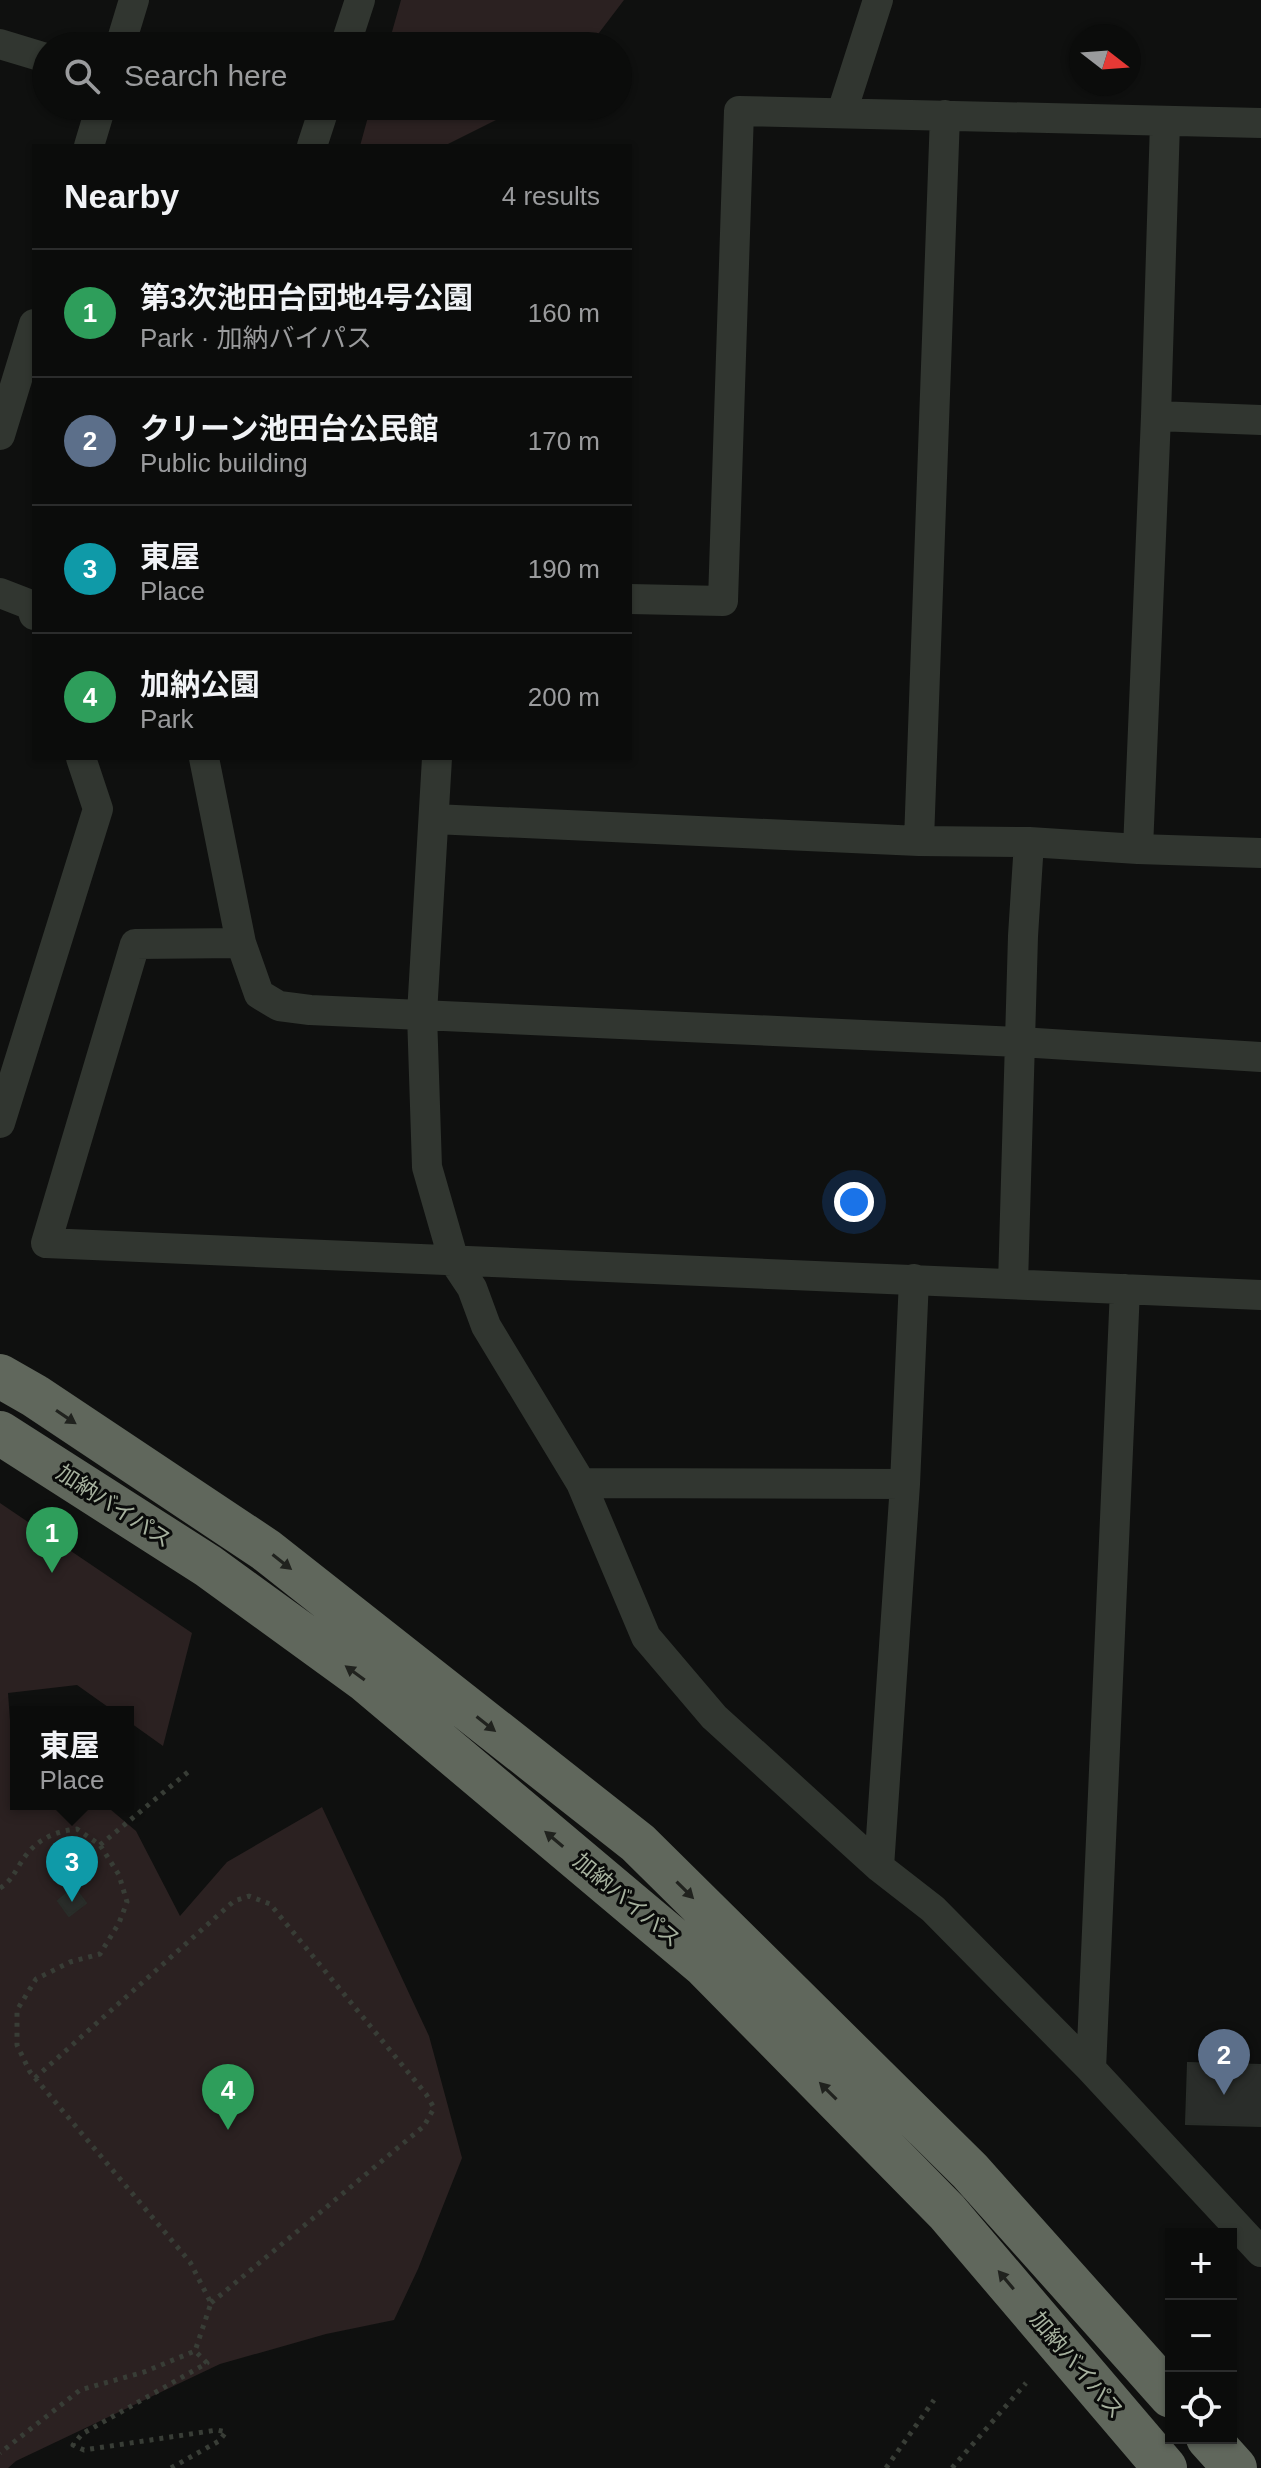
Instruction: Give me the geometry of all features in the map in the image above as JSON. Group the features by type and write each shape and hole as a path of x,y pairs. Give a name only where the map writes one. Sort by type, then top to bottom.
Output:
{"highway":[{"name":"加納バイパス","path":"0,1376 35,1396 266,1550 638,1843 970,2171 1165,2389"},
{"name":"加納バイパス","path":"0,1433 208,1566 365,1680 705,1966 947,2212 1165,2468"},
{"path":"1213,2444 1235,2468"}],"street":[{"path":"124,32 134,0"},
{"path":"350,32 360,0"},
{"path":"842,112 878,0"},
{"path":"0,44 32,54"},
{"path":"632,599 723,601 739,111 1261,123"},
{"path":"919,841 945,115"},
{"path":"90,144 97,120"},
{"path":"313,144 320,120"},
{"path":"1138,849 1165,122"},
{"path":"0,435 27,380 32,334"},
{"path":"1156,416 1261,420"},
{"path":"0,593 31,605 32,608"},
{"path":"0,1123 98,809 82,760"},
{"path":"204,760 241,943 259,994 279,1006 1020,1042 1261,1057"},
{"path":"437,760 422,1014 427,1167 454,1261 472,1288 486,1326 581,1483 646,1637 714,1717 879,1867 933,1909 1091,2069 1261,2252"},
{"path":"434,819 1261,853"},
{"path":"1013,1284 1029,842"},
{"path":"241,943 135,944 46,1243 1261,1295"},
{"path":"879,1867 905,1484 914,1279"},
{"path":"1091,2069 1125,1289"},
{"path":"581,1483 905,1484"}],"path":[{"path":"100,1845 188,1772"},
{"path":"0,1888 8,1883 38,1841 58,1831 77,1829 100,1845 119,1875 127,1902 119,1923 100,1954 70,1962 36,1979 17,2010 17,2045 35,2078 190,2262 211,2303"},
{"path":"0,2453 80,2390 144,2372 195,2351 211,2303 424,2126 434,2108 426,2094 270,1904 249,1896 234,1901 35,2078"},
{"path":"171,2468 219,2441 226,2432 217,2430 84,2450 73,2445 82,2434 207,2363 195,2351"},
{"path":"952,2468 1026,2383"},
{"path":"886,2468 934,2400"}],"shaded area":[{"path":"401,0 624,0 600,32 392,32"},
{"path":"367,120 496,120 448,144 361,144"},
{"path":"0,1503 192,1633 163,1746 134,1725 134,1706 107,1706 77,1685 8,1693 10,1810 111,1810 136,1831 180,1916 227,1862 322,1807 429,2036 462,2158 394,2320 326,2334 220,2364 16,2461 8,2468 0,2468"}],"building":[{"path":"74,1887 86,1903 69,1916 58,1901"},
{"path":"1188,2063 1261,2065 1261,2126 1186,2124"}],"place":[{"name":"第3次池田台団地4号公園","path":"52,1573"},
{"name":"東屋","path":"72,1902"},
{"name":"クリーン池田台公民館","path":"1224,2095"},
{"name":"加納公園","path":"228,2130"}]}
